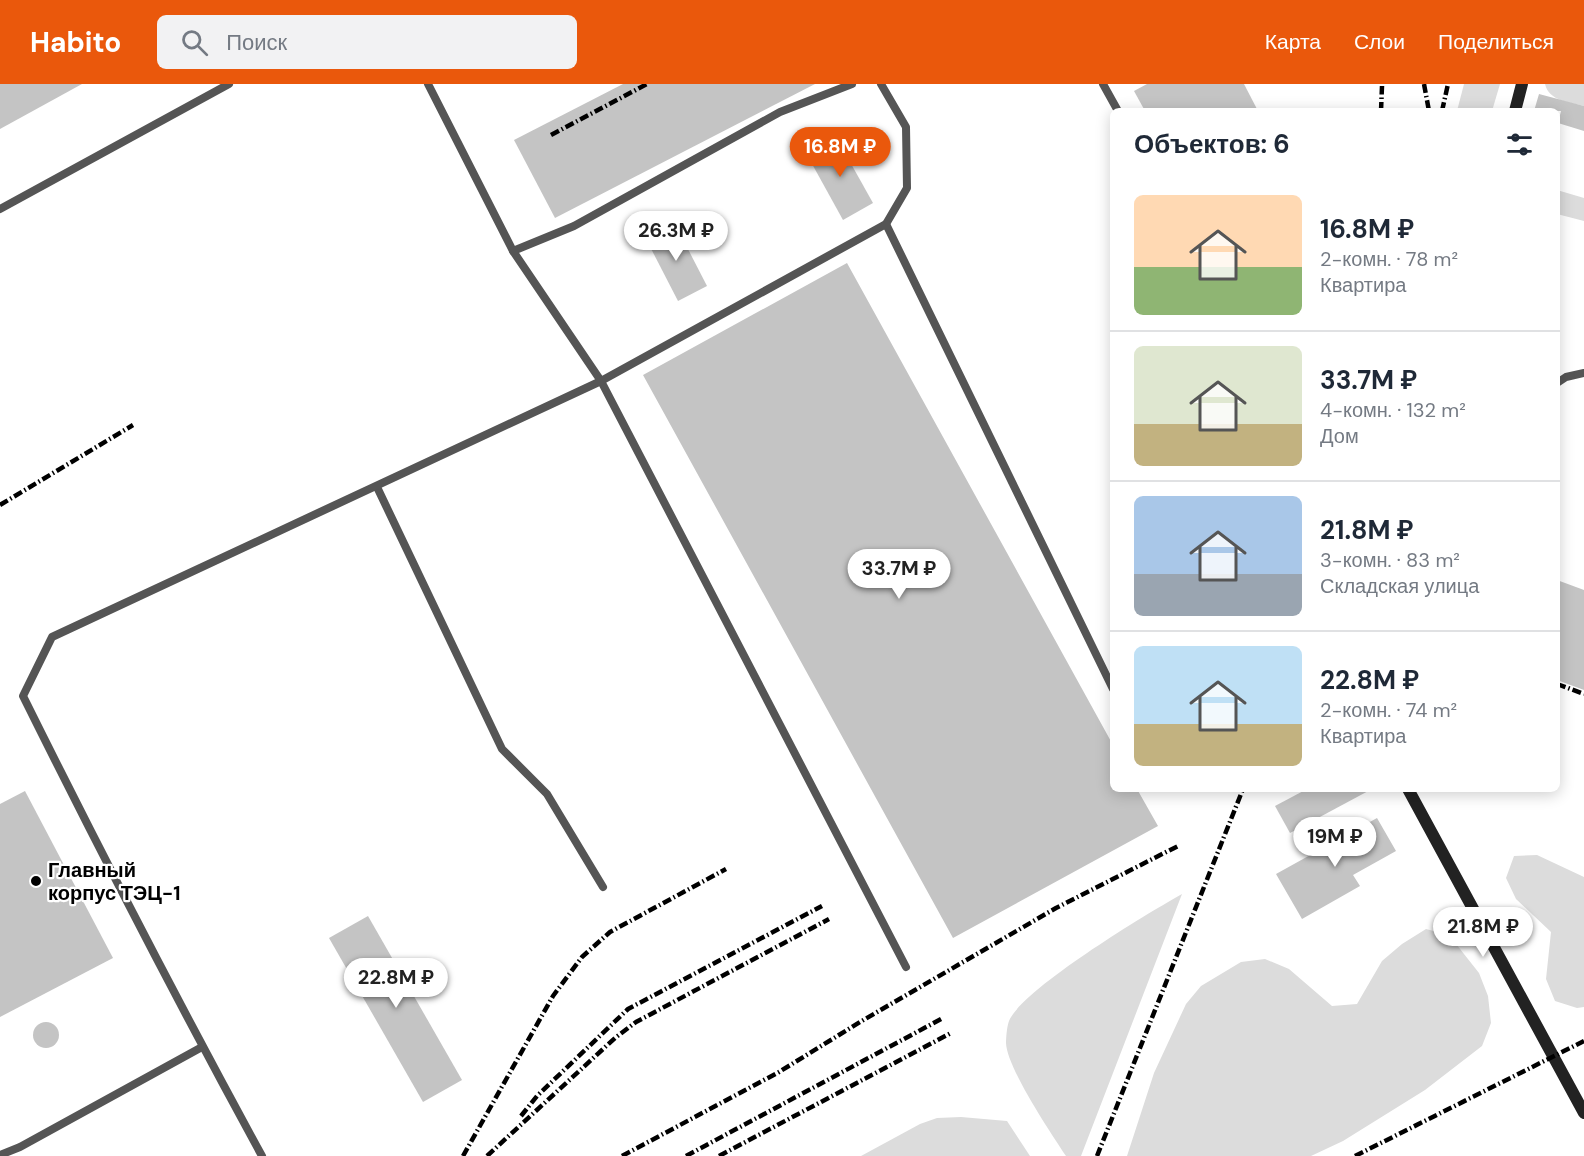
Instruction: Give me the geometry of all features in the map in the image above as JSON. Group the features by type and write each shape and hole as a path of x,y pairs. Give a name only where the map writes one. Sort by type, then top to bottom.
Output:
{"street":[{"path":"1516,108 1522,84"},
{"path":"1410,792 1584,1113"}],"lane":[{"path":"0,209 229,84"},
{"path":"428,84 513,251 602,381 906,967"},
{"path":"513,251 574,226 780,112 852,84"},
{"path":"262,1156 202,1047 23,696 52,637 602,381 886,224 907,188 906,127 881,84"},
{"path":"1103,84 1116,108"},
{"path":"886,224 1110,684"},
{"path":"1560,382 1566,377 1584,373"},
{"path":"377,487 502,749 547,794 603,887"},
{"path":"0,1155 20,1147 202,1047"}],"shaded area":[{"path":"1464,84 1500,84 1493,108 1458,108"},
{"path":"1545,84 1584,84 1584,106 1555,97 1547,90"},
{"path":"1560,191 1584,198 1584,221 1560,215"},
{"path":"1537,855 1584,877 1584,1007 1577,1008 1555,1001 1546,979 1551,932 1516,899 1506,878 1514,856"},
{"path":"1182,894 1081,1156 1066,1156 1021,1084 1008,1054 1006,1043 1009,1021 1019,1007 1060,972 1142,917"},
{"path":"1426,929 1449,935 1479,973 1488,996 1491,1023 1482,1046 1425,1090 1343,1141 1311,1156 1127,1156 1154,1073 1186,1004 1201,986 1241,962 1265,959 1289,969 1332,1006 1357,1004 1382,961 1402,944"},
{"path":"961,1117 1007,1121 1030,1156 861,1156 920,1124 937,1118"}],"building":[{"path":"0,84 82,84 0,129"},
{"path":"623,84 815,84 555,218 514,140"},
{"path":"1147,84 1244,84 1256,108 1143,108 1134,91"},
{"path":"1539,94 1584,106 1584,131 1560,124 1560,108 1535,108"},
{"path":"836,137 873,203 843,220 806,153"},
{"path":"674,222 707,286 678,301 645,237"},
{"path":"847,263 1110,740 1110,792 1139,792 1158,826 953,938 643,375"},
{"path":"1560,581 1584,590 1584,690 1560,681"},
{"name":"Главный корпус ТЭЦ-1","path":"25,791 113,958 0,1017 0,804"},
{"path":"1301,792 1366,792 1290,833 1275,806"},
{"path":"1377,818 1396,851 1353,875 1360,886 1302,919 1276,874"},
{"path":"368,916 462,1080 423,1102 329,938"},
{"path":"46,1022 56,1025 59,1035 56,1045 46,1048 36,1045 33,1035 36,1025"}],"railway":[{"path":"551,135 647,84"},
{"path":"1424,84 1428,108"},
{"path":"1443,108 1448,84"},
{"path":"1381,108 1382,86"},
{"path":"0,505 133,425"},
{"path":"1560,685 1584,694"},
{"path":"1097,1156 1242,792"},
{"path":"622,1156 779,1072 1056,908 1178,846"},
{"path":"463,1156 553,996 582,957 610,932 726,869"},
{"path":"521,1116 537,1096 628,1009 822,906"},
{"path":"487,1156 615,1038 636,1022 829,919"},
{"path":"686,1156 943,1018"},
{"path":"719,1156 951,1033"},
{"path":"1355,1156 1584,1041"}],"place":[{"name":"Главный корпус ТЭЦ-1","path":"36,881"}]}
